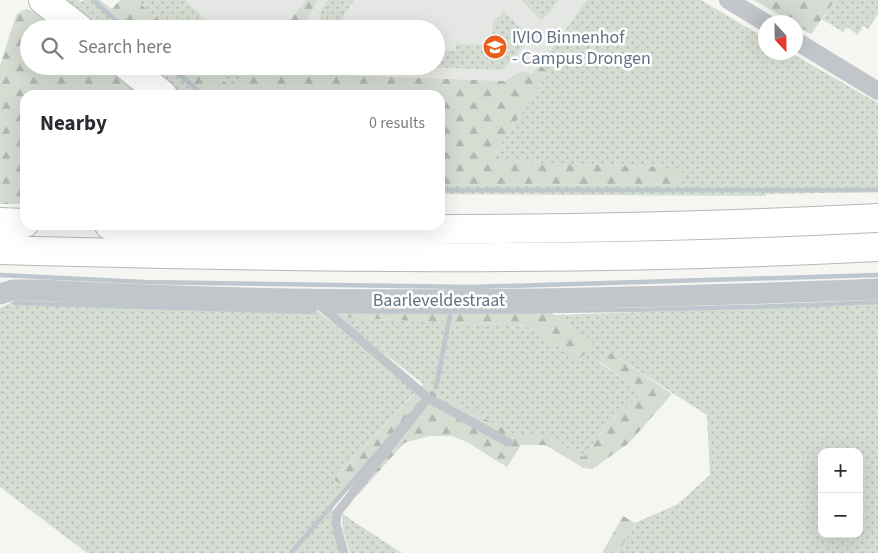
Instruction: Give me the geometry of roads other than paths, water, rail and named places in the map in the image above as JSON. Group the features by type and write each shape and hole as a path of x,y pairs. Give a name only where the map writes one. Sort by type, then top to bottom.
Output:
{"highway":[{"path":"44,0 69,20"},
{"path":"138,75 157,90"},
{"path":"445,227 776,223 878,218"},
{"path":"0,222 20,222"},
{"path":"0,250 216,256 512,257 787,252 878,247"}],"street":[{"path":"728,0 758,18"},
{"path":"803,45 878,91"},
{"name":"Baarleveldestraat","path":"0,294 13,290 41,290 313,300 466,301 646,298 878,289"}],"lane":[{"path":"313,300 428,398 508,442"},
{"path":"344,553 336,524 337,513 428,398"}],"waterway":[{"path":"93,0 116,20"},
{"path":"180,75 197,90"},
{"path":"445,190 878,190"},
{"path":"0,275 144,282 471,287 878,275"},
{"path":"335,311 471,312 606,310 878,302"},
{"path":"15,303 314,312"},
{"path":"436,387 450,316"},
{"path":"291,553 409,416"}],"place":[{"name":"IVIO Binnenhof - Campus Drongen","path":"495,47"}]}
